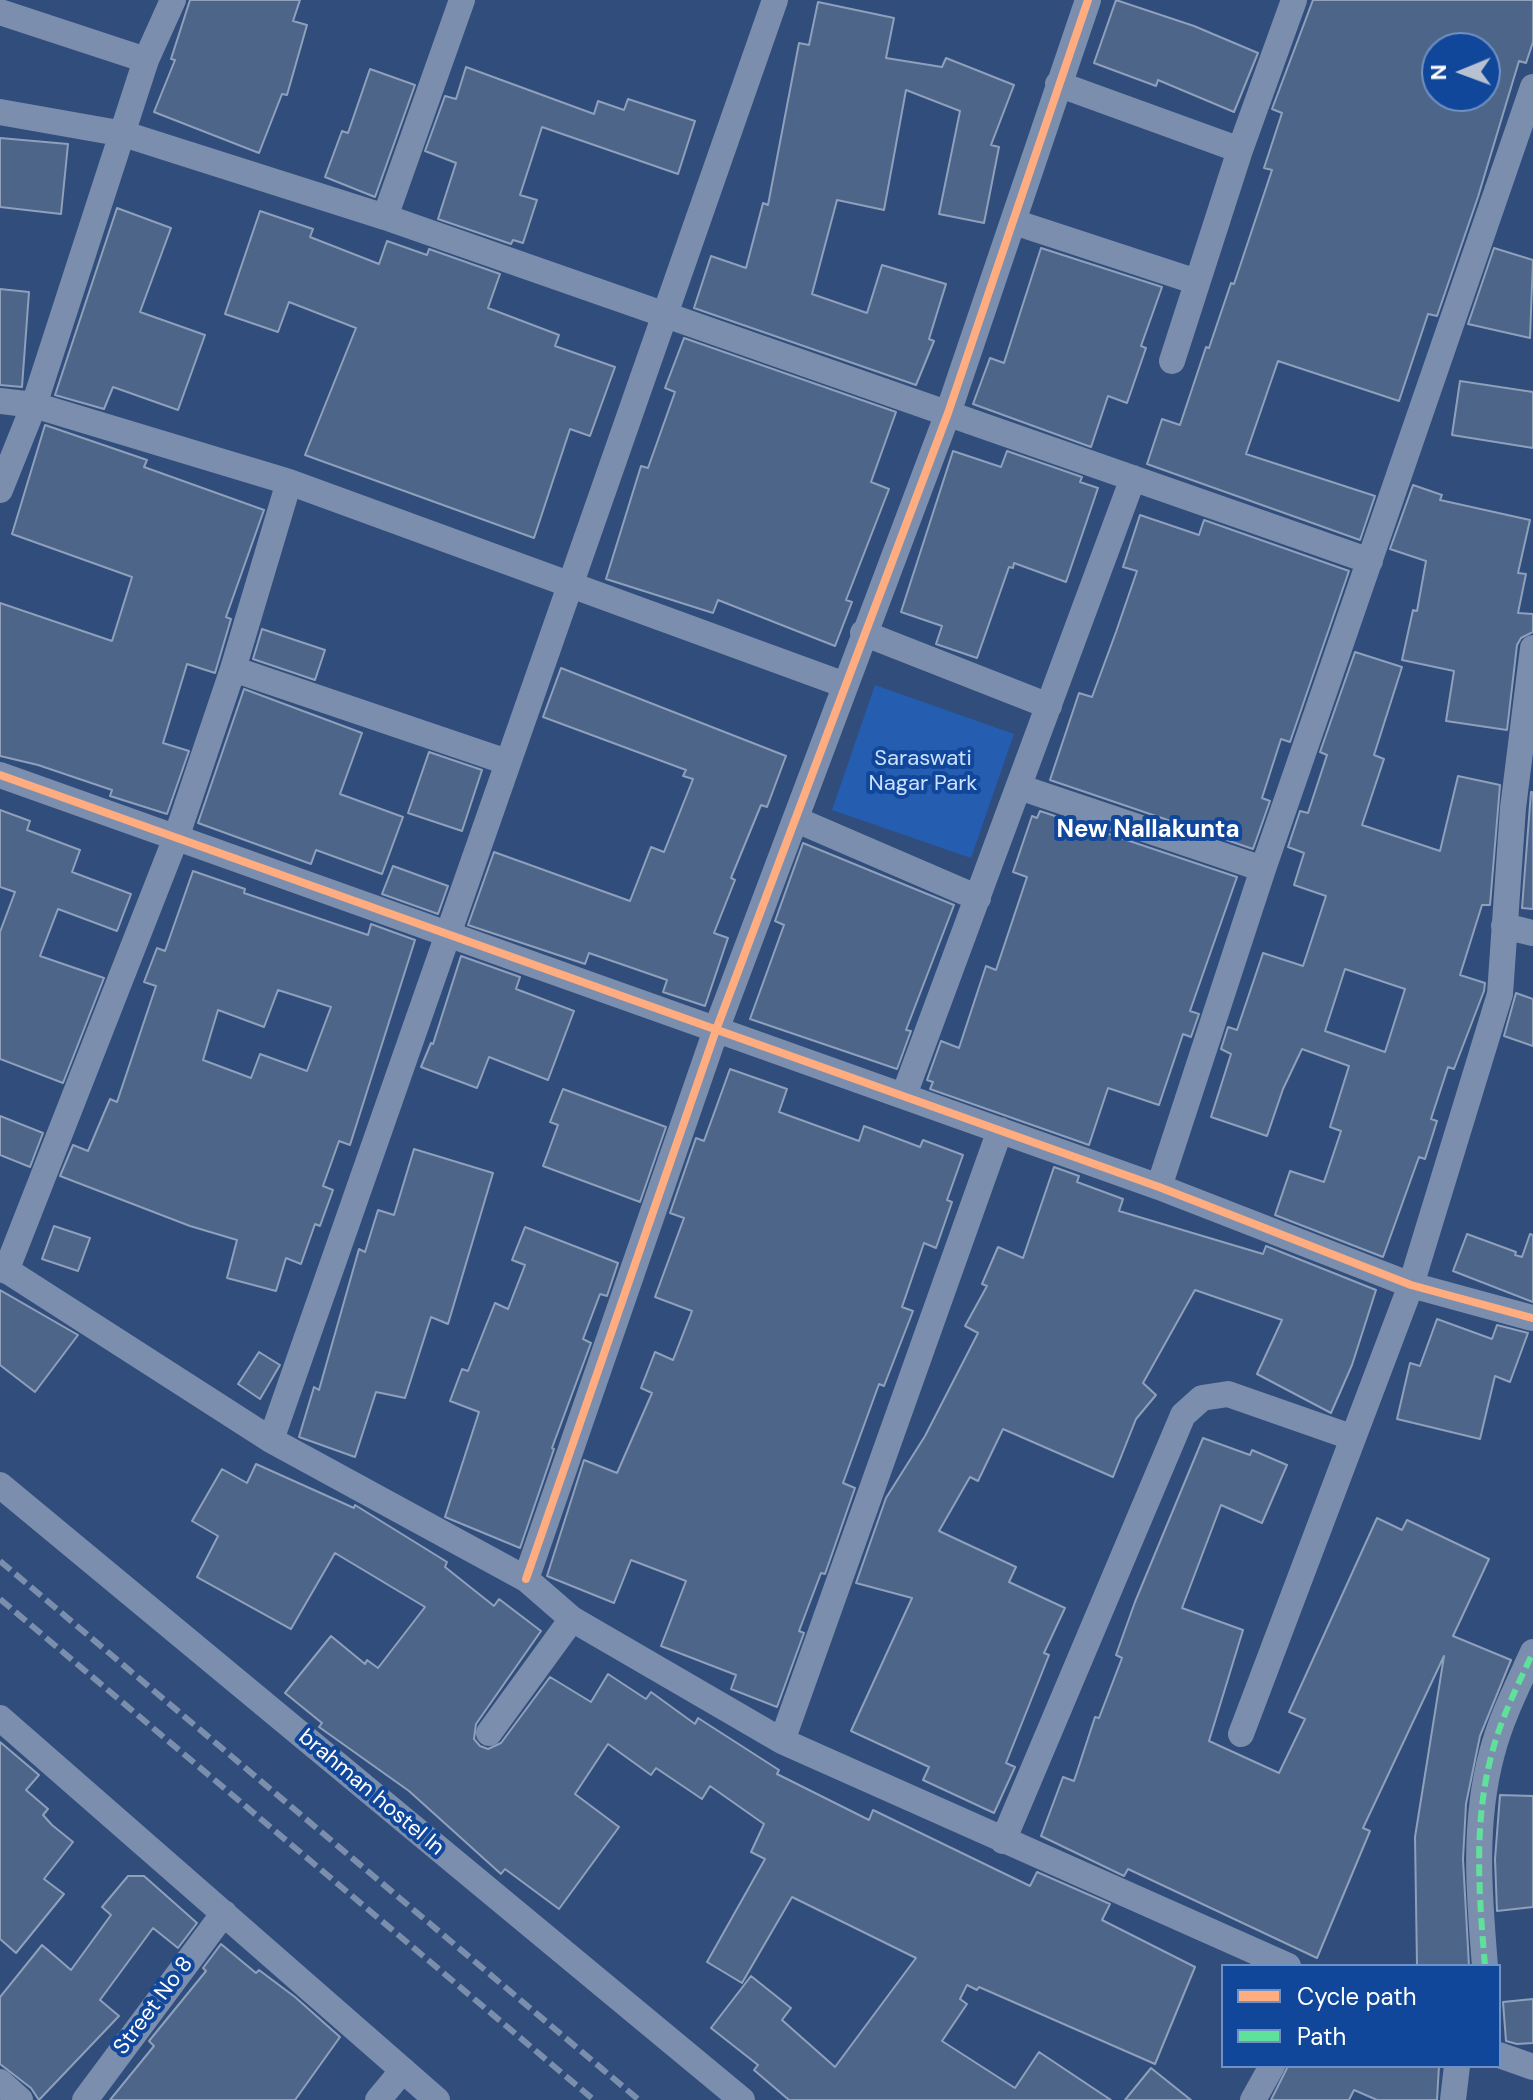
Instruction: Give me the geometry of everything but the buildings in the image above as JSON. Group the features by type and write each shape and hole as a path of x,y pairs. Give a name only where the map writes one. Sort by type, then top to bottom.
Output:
{"street":[{"path":"0,490 34,405 146,60 173,0"},
{"path":"385,217 462,0"},
{"path":"271,1440 775,0"},
{"path":"526,1579 716,1030 948,413 1088,0"},
{"path":"1172,361 1240,150 1294,0"},
{"path":"0,12 146,60"},
{"path":"1058,84 1240,150"},
{"path":"1159,1187 1263,869 1533,87"},
{"path":"0,112 124,134 385,217 1370,561"},
{"path":"1014,222 1197,282"},
{"path":"0,401 34,405 289,482 845,685"},
{"path":"904,1095 1133,478"},
{"path":"289,482 233,669 177,835 3,1268 271,1440 526,1579 572,1619 782,1741 1283,1964"},
{"path":"863,633 1049,706"},
{"path":"1241,1734 1411,1285 1500,994 1513,808 1533,648"},
{"path":"233,669 507,762"},
{"path":"0,775 448,931 1159,1187 1411,1285 1532,1318"},
{"path":"1019,787 1263,869"},
{"path":"797,820 978,898"},
{"path":"1504,926 1533,933"},
{"path":"782,1741 1000,1130"},
{"path":"1003,1841 1183,1415 1202,1398 1228,1394 1351,1437"},
{"name":"brahman hostel ln","path":"0,1485 742,2100"},
{"path":"489,1733 572,1619"},
{"path":"1485,1964 1478,1843 1490,1759 1508,1706 1533,1652"},
{"path":"0,1718 437,2100"},
{"name":"Street No 8","path":"85,2100 224,1913"},
{"path":"1501,2056 1533,2067"},
{"path":"1253,2100 1271,2068"},
{"path":"1453,2100 1457,2068"},
{"path":"378,2100 403,2070"},
{"path":"0,2082 20,2100"}],"green space":[{"name":"Saraswati Nagar Park","path":"875,685 1014,734 971,858 832,810"}],"railway":[{"path":"0,1561 639,2100"},
{"path":"0,1599 594,2100"}],"marked path":[{"path":"1485,1964 1479,1859 1486,1779 1500,1727 1533,1652"}],"cycle path":[{"path":"526,1579 716,1030 948,413 1088,0"},
{"path":"0,775 1159,1187 1411,1285 1532,1318"}],"district":[{"name":"New Nallakunta","path":"1148,831"}]}
